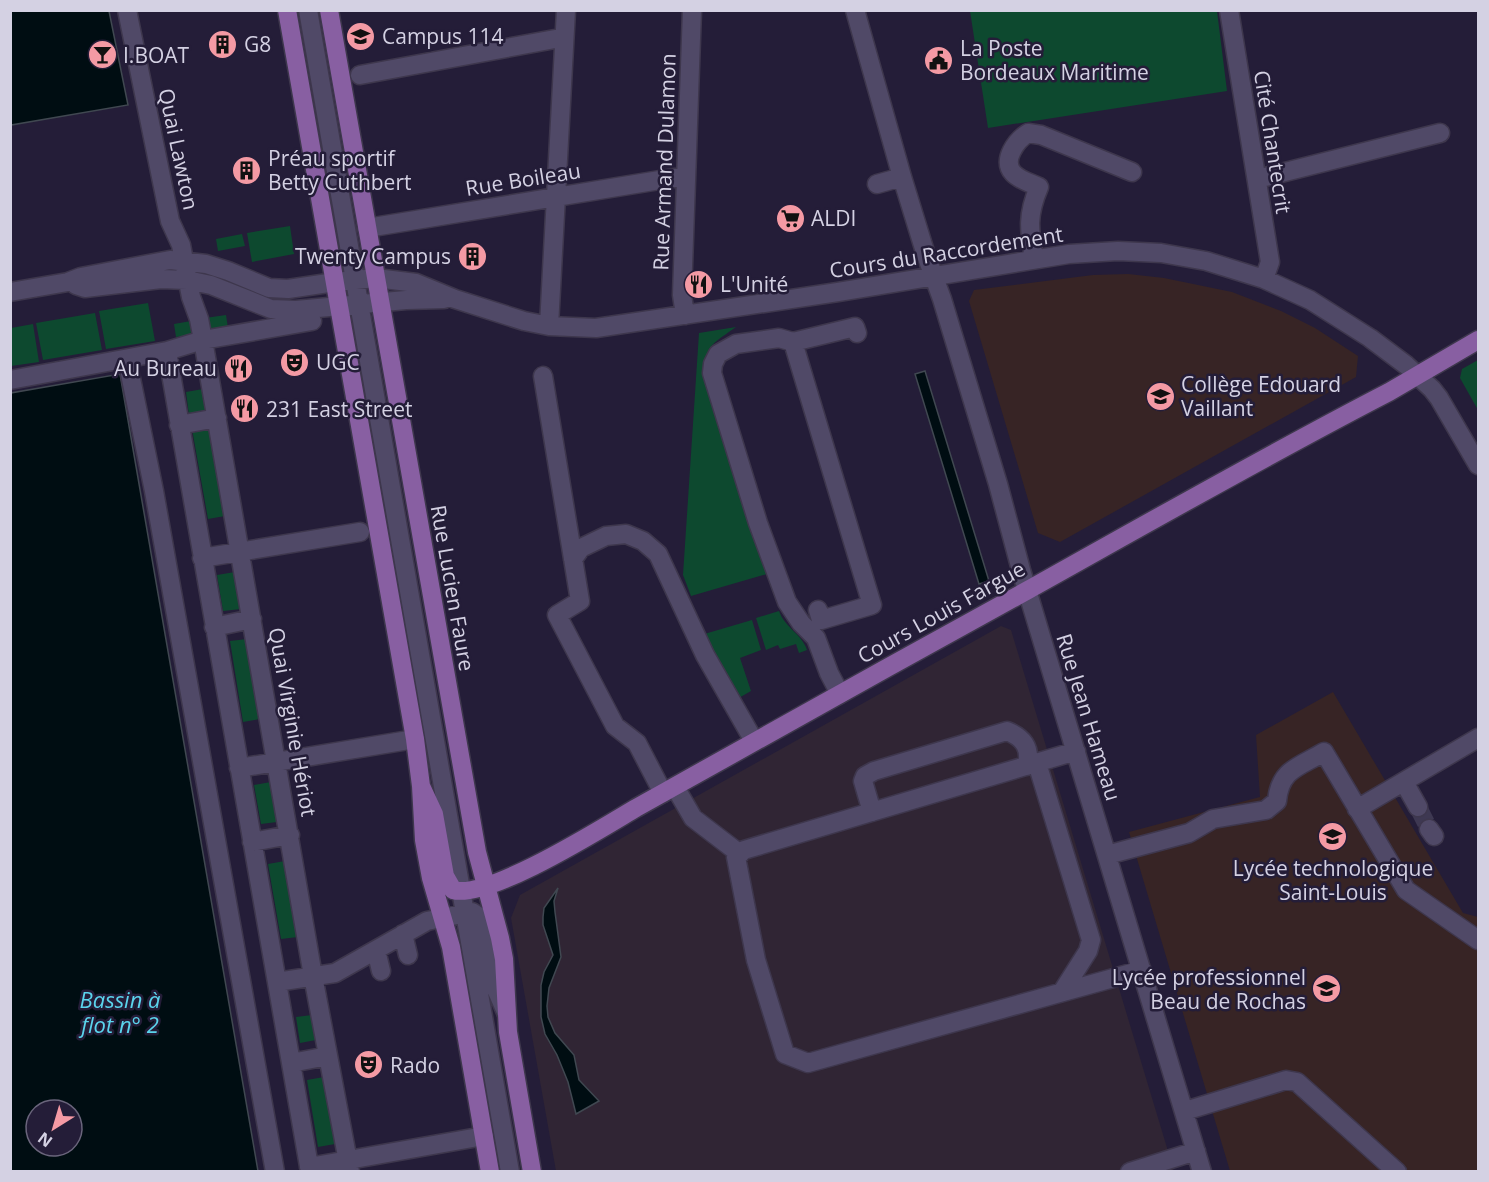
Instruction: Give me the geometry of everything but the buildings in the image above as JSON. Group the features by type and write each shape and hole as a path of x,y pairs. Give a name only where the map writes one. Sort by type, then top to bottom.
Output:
{"main road":[{"path":"287,10 415,739 421,786 424,840 431,878 451,947 490,1172"},
{"name":"Rue Lucien Faure","path":"329,10 477,852 504,959 508,1032 532,1172"},
{"name":"Cours Louis Fargue","path":"462,891 486,886 547,859 754,741 1479,340"},
{"path":"421,786 434,814 448,885 453,890 462,891"}],"street":[{"name":"Quai Lawton","path":"127,10 170,221 181,245 188,280"},
{"path":"308,10 462,891 469,912 510,1172"},
{"path":"549,326 566,10"},
{"name":"Rue Armand Dulamon","path":"685,315 682,295 692,10"},
{"name":"Rue Jean Hameau","path":"855,10 1202,1172"},
{"name":"Cité Chantecrit","path":"1229,10 1270,261 1264,279"},
{"path":"360,75 555,39 564,40"},
{"path":"1034,258 1029,219 1031,206 1039,187 1015,176 1010,170 1010,158 1019,139 1028,133 1041,135 1132,172"},
{"path":"1257,179 1440,133"},
{"path":"877,184 903,177"},
{"name":"Rue Boileau","path":"367,228 672,178 686,178"},
{"name":"Cours du Raccordement","path":"68,282 81,277 160,261 184,260 228,271 269,288 288,289 376,278 416,283 500,315 549,326 578,328 604,327 685,315 1034,258 1118,251 1161,253 1206,261 1264,279 1330,312 1370,338 1419,375 1439,398 1479,465"},
{"name":"Cours du Raccordement","path":"68,282 85,288 160,279 188,280 211,285 271,309 296,310 425,299 455,299"},
{"name":"Quai Virginie Hériot","path":"188,280 203,340 313,976 349,1166"},
{"path":"10,292 68,282"},
{"path":"10,380 167,351 203,340 312,321"},
{"path":"840,694 829,673 816,638 797,618 787,602 758,523 712,373 718,354 736,344 779,338 793,342 855,327 857,333"},
{"path":"793,342 872,605 821,620 818,610"},
{"path":"167,351 309,1169 349,1166 484,1136"},
{"path":"127,359 154,490 275,1172"},
{"path":"543,376 580,601 556,615 615,726 637,743 669,790 693,818 740,854"},
{"path":"179,425 217,418"},
{"path":"202,558 360,532"},
{"path":"573,560 581,548 597,540 606,536 626,534 643,541 658,554 705,655 754,741"},
{"path":"214,627 252,619"},
{"path":"872,812 863,781 865,776 874,771 1007,732 1018,736 1029,754 1090,940 1088,951 1062,992"},
{"path":"1357,809 1479,738"},
{"path":"239,768 415,739"},
{"path":"1076,751 744,850 736,857 756,960 786,1054 808,1063 1142,970"},
{"path":"1107,855 1189,834 1213,819 1266,810 1277,801 1283,776 1324,752 1406,890 1479,940"},
{"path":"1397,786 1418,807"},
{"path":"252,842 290,835"},
{"path":"469,912 486,886"},
{"path":"277,982 335,973 427,921 469,912 481,918 484,925 496,989 507,1013"},
{"path":"403,934 408,955"},
{"path":"370,953 381,971"},
{"path":"291,1063 328,1056"},
{"path":"1185,1111 1286,1080 1297,1082 1397,1172"},
{"path":"1131,1172 1196,1151"}],"shaded area":[{"name":"Collège Edouard Vaillant","path":"1128,274 1164,278 1232,292 1281,311 1315,328 1358,356 1356,377 1060,542 1038,533 969,301 974,290 1093,275"},
{"path":"1001,626 1011,630 1174,1171 556,1171 511,918 520,895"},
{"name":"Lycée professionnel Beau de Rochas","path":"1333,692 1463,913 1478,917 1478,1171 1230,1171 1129,832 1260,797 1256,735"}],"green space":[{"path":"970,11 1217,11 1227,91 988,128"},
{"path":"290,226 294,254 252,262 247,233"},
{"path":"242,234 245,246 218,251 216,239"},
{"path":"148,303 155,341 106,349 99,311"},
{"path":"95,313 102,350 43,360 36,323"},
{"path":"226,315 228,328 207,332 205,318"},
{"path":"191,321 193,335 176,337 174,324"},
{"path":"33,324 39,362 11,366 11,328"},
{"path":"736,327 712,345 708,350 706,364 710,386 767,574 691,596 683,575 699,333"},
{"path":"1478,360 1478,410 1460,378 1462,369"},
{"path":"203,389 207,413 189,415 186,392"},
{"path":"209,426 225,516 208,519 192,429"},
{"path":"235,572 241,609 223,611 217,575"},
{"path":"779,611 785,622 805,644 807,650 799,653 796,644 780,649 778,645 766,650 756,618"},
{"path":"752,620 761,650 740,658 751,691 737,699 701,635"},
{"path":"247,639 260,719 243,722 230,641"},
{"path":"271,782 277,822 261,824 254,785"},
{"path":"285,861 298,937 281,939 268,864"},
{"path":"312,1015 316,1040 300,1043 296,1017"},
{"path":"324,1077 335,1144 318,1147 307,1080"}],"water":[{"path":"11,10 109,11 128,105 11,125"},
{"path":"925,371 989,581 979,584 915,374"},
{"name":"Bassin à flot n° 2","path":"120,374 258,1171 11,1171 11,393"},
{"path":"558,888 554,901 561,957 549,988 548,1017 555,1033 574,1055 579,1080 599,1101 576,1114 568,1082 545,1034 541,1017 541,985 544,972 553,955 543,925 544,908"}],"tunnel":[{"path":"1418,807 1429,829"}],"place":[{"name":"Campus 114","path":"361,36"},
{"name":"G8","path":"223,44"},
{"name":"I.BOAT","path":"102,55"},
{"name":"La Poste Bordeaux Maritime","path":"939,60"},
{"name":"Préau sportif Betty Cuthbert","path":"247,170"},
{"name":"ALDI","path":"790,218"},
{"name":"Twenty Campus","path":"472,256"},
{"name":"L'Unité","path":"699,284"},
{"name":"UGC","path":"295,362"},
{"name":"Au Bureau","path":"238,368"},
{"name":"Collège Edouard Vaillant","path":"1160,396"},
{"name":"231 East Street","path":"245,409"},
{"name":"Lycée technologique Saint-Louis","path":"1333,837"},
{"name":"Lycée professionnel Beau de Rochas","path":"1327,989"},
{"name":"Rado","path":"369,1065"}]}
